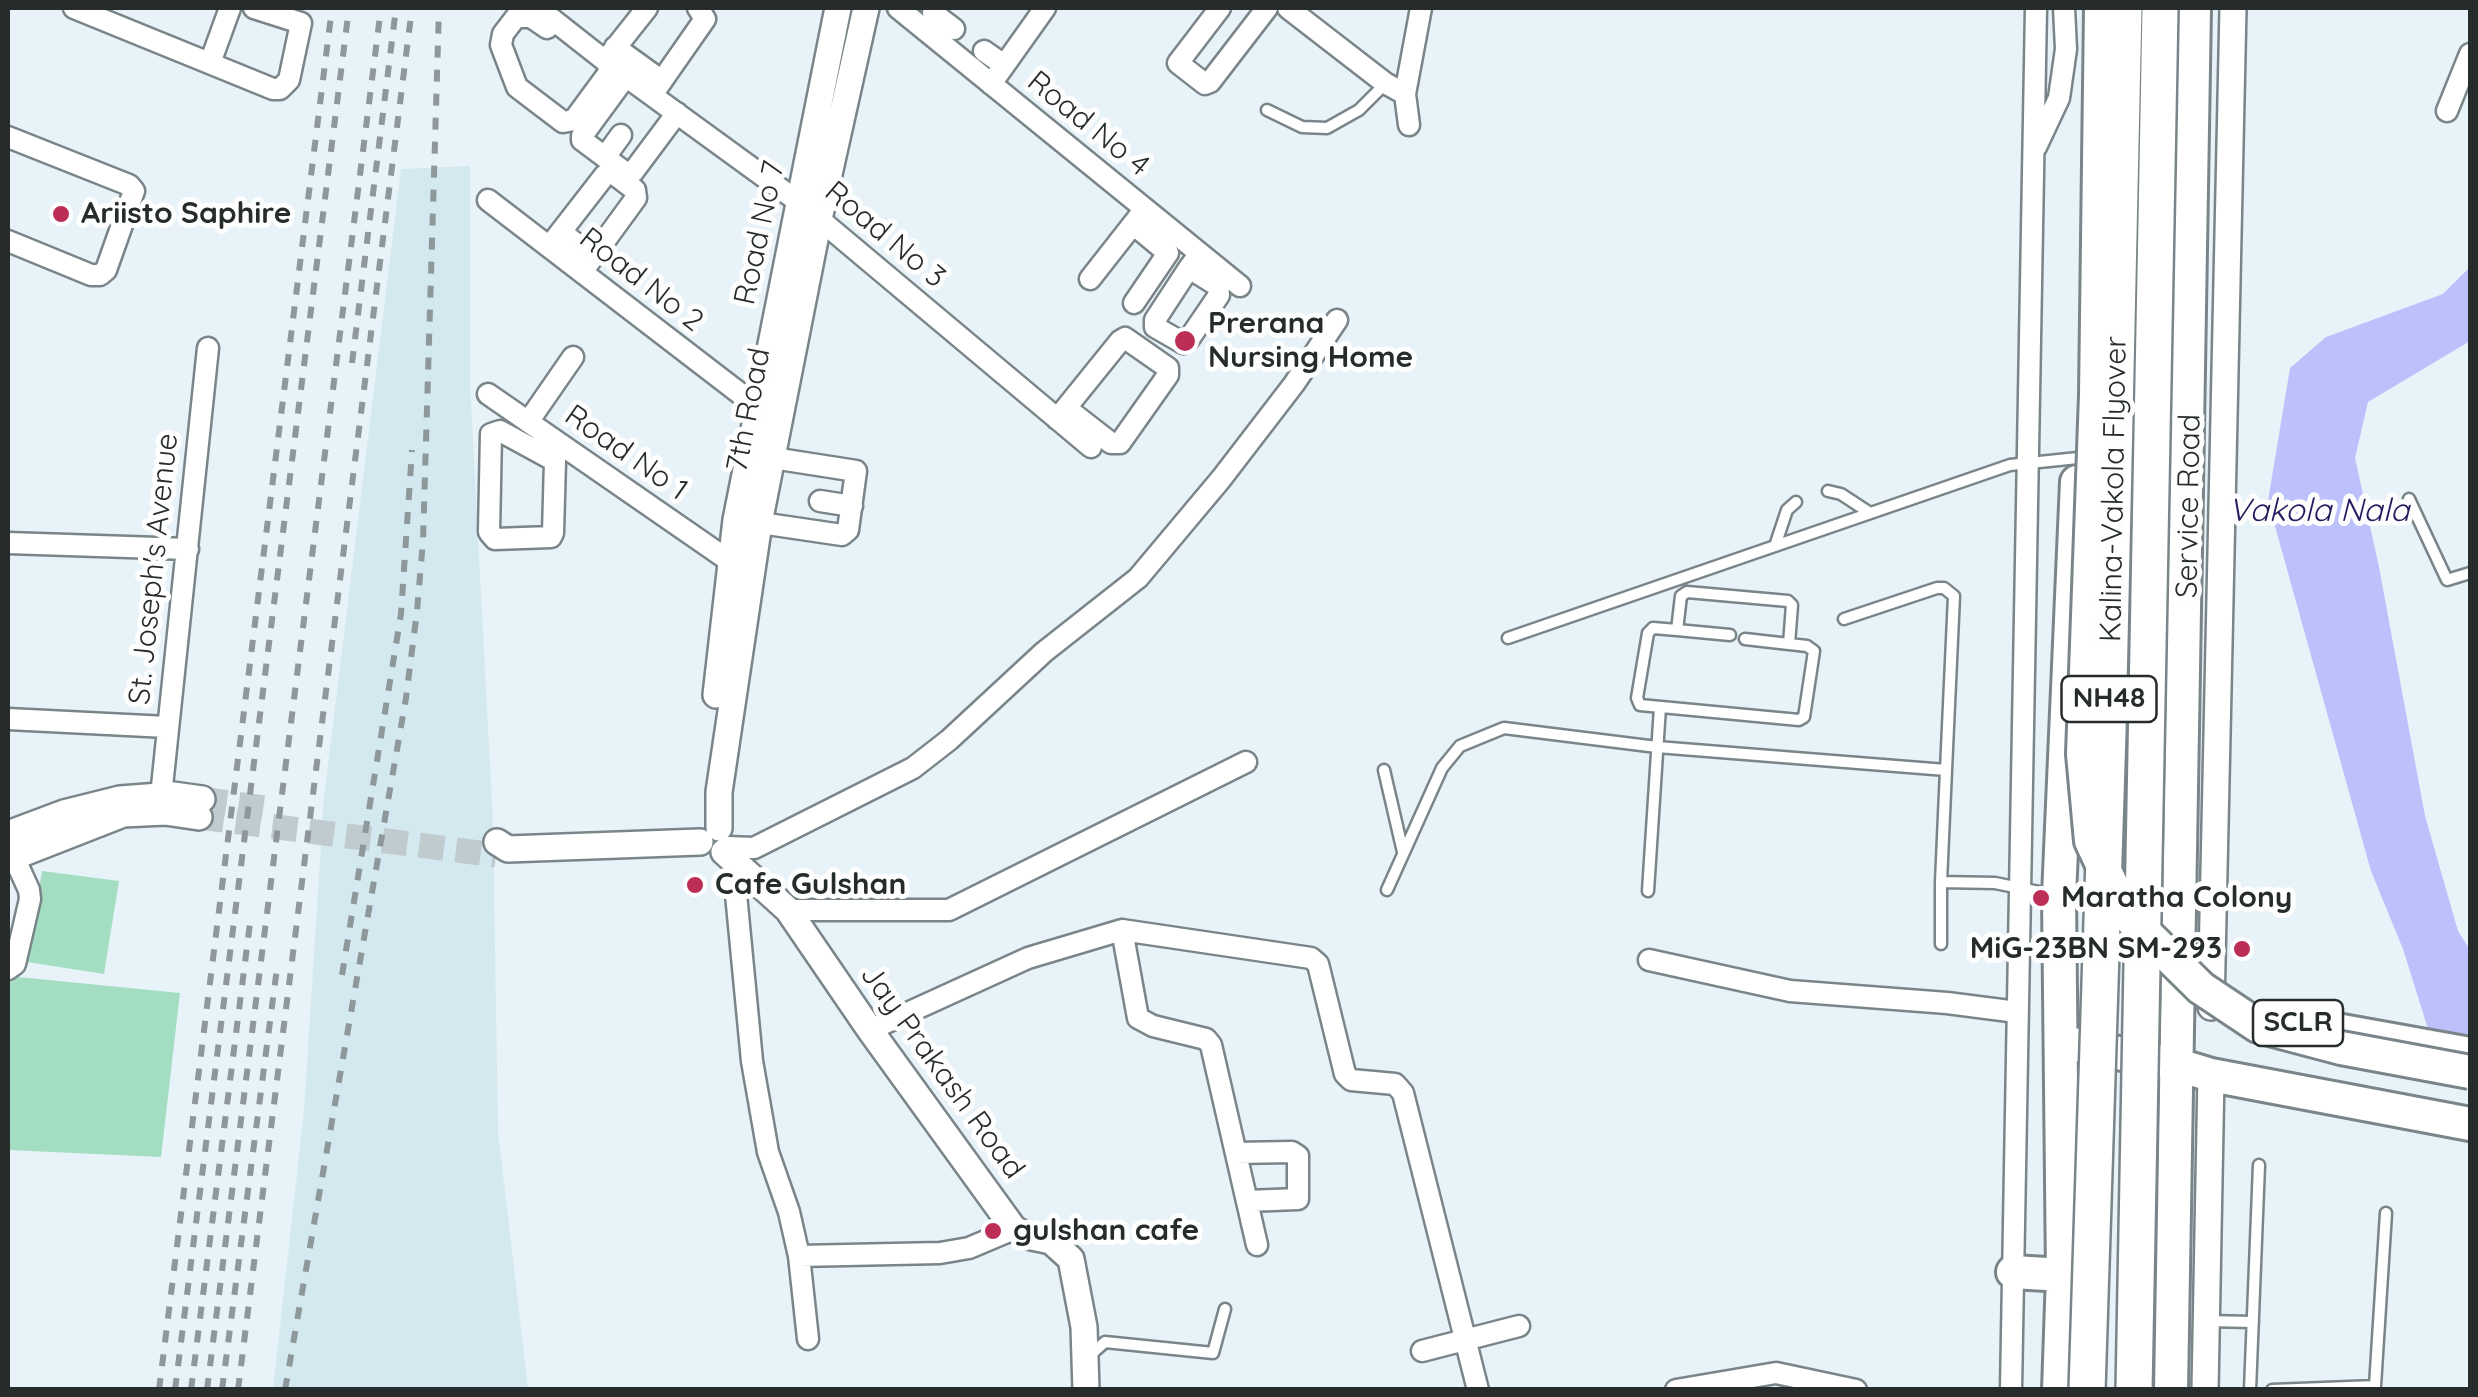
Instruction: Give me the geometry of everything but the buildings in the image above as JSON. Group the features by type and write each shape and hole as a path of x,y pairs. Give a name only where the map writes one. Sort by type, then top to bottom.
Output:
{"highway":[{"path":"2059,1390 2063,1275 2059,896 2086,284 2091,8"},
{"path":"2101,8 2096,394 2083,754 2091,840 2125,913 2201,988 2258,1026 2341,1048 2470,1072"},
{"name":"Kalina-Vakola Flyover","path":"2088,1390 2124,8"},
{"name":"Kalina-Vakola Flyover","path":"2134,1390 2160,8"},
{"path":"2171,1390 2194,8"},
{"name":"SCLR","path":"2061,987 2211,1007 2470,1054"},
{"name":"SCLR","path":"2060,1041 2211,1076 2458,1121"},
{"path":"2013,1272 2063,1275"}],"street":[{"path":"74,8 274,90 289,80 301,23 254,8"},
{"path":"210,63 230,8"},
{"path":"540,14 516,17 502,34 502,45 518,87 563,122 574,120 647,8"},
{"path":"613,65 657,88 705,19 698,8"},
{"name":"Road No 7","path":"718,844 706,789 760,456 757,408 810,211 838,8"},
{"name":"7th Road","path":"760,456 779,423 810,211 866,8"},
{"name":"Road No 4","path":"898,8 931,16 991,84 1139,216 1194,261 1240,286"},
{"path":"991,84 1046,8"},
{"path":"1220,8 1178,63 1205,84 1264,8"},
{"path":"1288,8 1405,94"},
{"path":"1409,125 1405,94 1421,8"},
{"path":"2011,1390 2036,8"},
{"path":"2033,153 2059,98 2066,49 2064,8"},
{"name":"Service Road","path":"2211,1007 2233,8"},
{"name":"Road No 3","path":"540,14 613,65 657,88 677,114 810,211 1061,414 1090,447"},
{"path":"931,16 954,28"},
{"path":"984,51 1004,66"},
{"path":"2447,112 2470,54"},
{"path":"613,65 582,136 605,157 626,173 633,172 677,114"},
{"path":"605,157 621,136"},
{"path":"8,137 129,185 134,192 106,270 100,275 91,275 8,240"},
{"path":"554,239 606,175 614,174 635,190 636,198 588,264"},
{"name":"Road No 2","path":"488,200 588,264 779,423"},
{"path":"1134,303 1168,253 1148,243 1139,216"},
{"path":"1090,279 1139,216"},
{"path":"501,848 718,844 754,848 914,768 1044,652 1138,578 1221,480 1337,320"},
{"path":"1125,338 1168,368 1168,376 1120,443 1111,443 1061,414 1125,338"},
{"name":"St. Joseph's Avenue","path":"161,796 208,348"},
{"path":"528,422 573,357"},
{"name":"Road No 1","path":"503,434 496,400 528,422 555,451 740,568"},
{"path":"495,432 555,451 551,538 494,539 489,532 490,437 495,432"},
{"path":"748,521 842,535 848,530 856,471 760,456"},
{"path":"820,501 852,506"},
{"path":"8,543 188,549"},
{"path":"8,718 167,727"},
{"path":"788,910 950,910 1246,762"},
{"path":"161,796 200,808 123,814 9,849 64,813 120,799 161,796"},
{"path":"718,844 768,1152 789,1212 808,1339"},
{"name":"Jay Prakash Road","path":"718,844 788,910 1014,1229 1051,1241 1072,1260 1084,1327 1086,1390"},
{"path":"8,969 16,964 30,899 9,849"},
{"path":"1122,930 1138,1018 1153,1026 1206,1039 1211,1045 1256,1245"},
{"path":"870,1030 1028,958 1122,930 1311,958 1318,964 1345,1074 1352,1080 1395,1084 1403,1093 1478,1390"},
{"path":"1649,960 1790,991 1947,1002 2017,1012"},
{"path":"2205,1390 2211,1076"},
{"path":"1236,1153 1292,1152 1298,1156 1298,1200 1247,1202"},
{"path":"798,1256 940,1253 969,1248 1014,1229"},
{"path":"1422,1352 1519,1326"},
{"path":"1676,1390 1776,1374 1856,1390"}],"lane":[{"path":"1267,110 1302,127 1327,128 1360,110 1385,83"},
{"path":"1508,638 2026,461 2078,458"},
{"path":"1828,492 1841,494 1870,513"},
{"path":"2409,499 2447,580 2470,573"},
{"path":"1775,546 1787,510 1796,502"},
{"path":"1844,619 1936,588 1944,588 1954,596 1941,944"},
{"path":"1676,630 1681,596 1687,592 1788,601 1793,609 1789,644"},
{"path":"1730,634 1653,628 1648,632 1637,698 1640,704 1798,720 1804,717 1814,652 1806,646 1745,639"},
{"path":"1648,892 1660,708"},
{"path":"1388,890 1442,768 1460,746 1504,728 1657,747 1946,770"},
{"path":"1384,770 1404,853"},
{"path":"1942,882 1996,883 2059,896"},
{"path":"2250,1390 2259,1165"},
{"path":"2272,1390 2376,1386 2386,1213"},
{"path":"1085,1360 1105,1342 1213,1353 1225,1309"},
{"path":"2206,1321 2252,1322"}],"shaded area":[{"path":"470,166 470,383 493,824 498,1131 528,1389 273,1390 304,1111 324,798 401,169"}],"green space":[{"path":"42,871 119,881 104,974 27,962"},
{"path":"8,976 180,993 161,1157 8,1150"}],"water":[{"name":"Vakola Nala","path":"2470,267 2470,341 2368,402 2355,458 2425,816 2458,931 2470,950 2470,1094 2461,1064 2429,1032 2403,949 2371,871 2268,501 2290,368 2326,337 2443,294"}],"tunnel":[{"path":"202,799 271,809"},
{"path":"199,817 496,855"}],"railway":[{"path":"159,1390 332,8"},
{"path":"175,1390 349,8"},
{"path":"207,1390 381,8"},
{"path":"352,363 396,8"},
{"path":"238,1390 412,8"},
{"path":"285,1390 406,698 417,611 423,541 439,8"},
{"path":"342,975 401,614 412,450"},
{"path":"191,1390 250,923"},
{"path":"222,1390 277,968"}],"place":[{"name":"Ariisto Saphire","path":"61,214"},
{"name":"Prerana Nursing Home","path":"1185,341"},
{"name":"Cafe Gulshan","path":"695,885"},
{"name":"Maratha Colony","path":"2041,898"},
{"name":"MiG-23BN SM-293","path":"2242,949"},
{"name":"gulshan cafe","path":"993,1231"}]}
